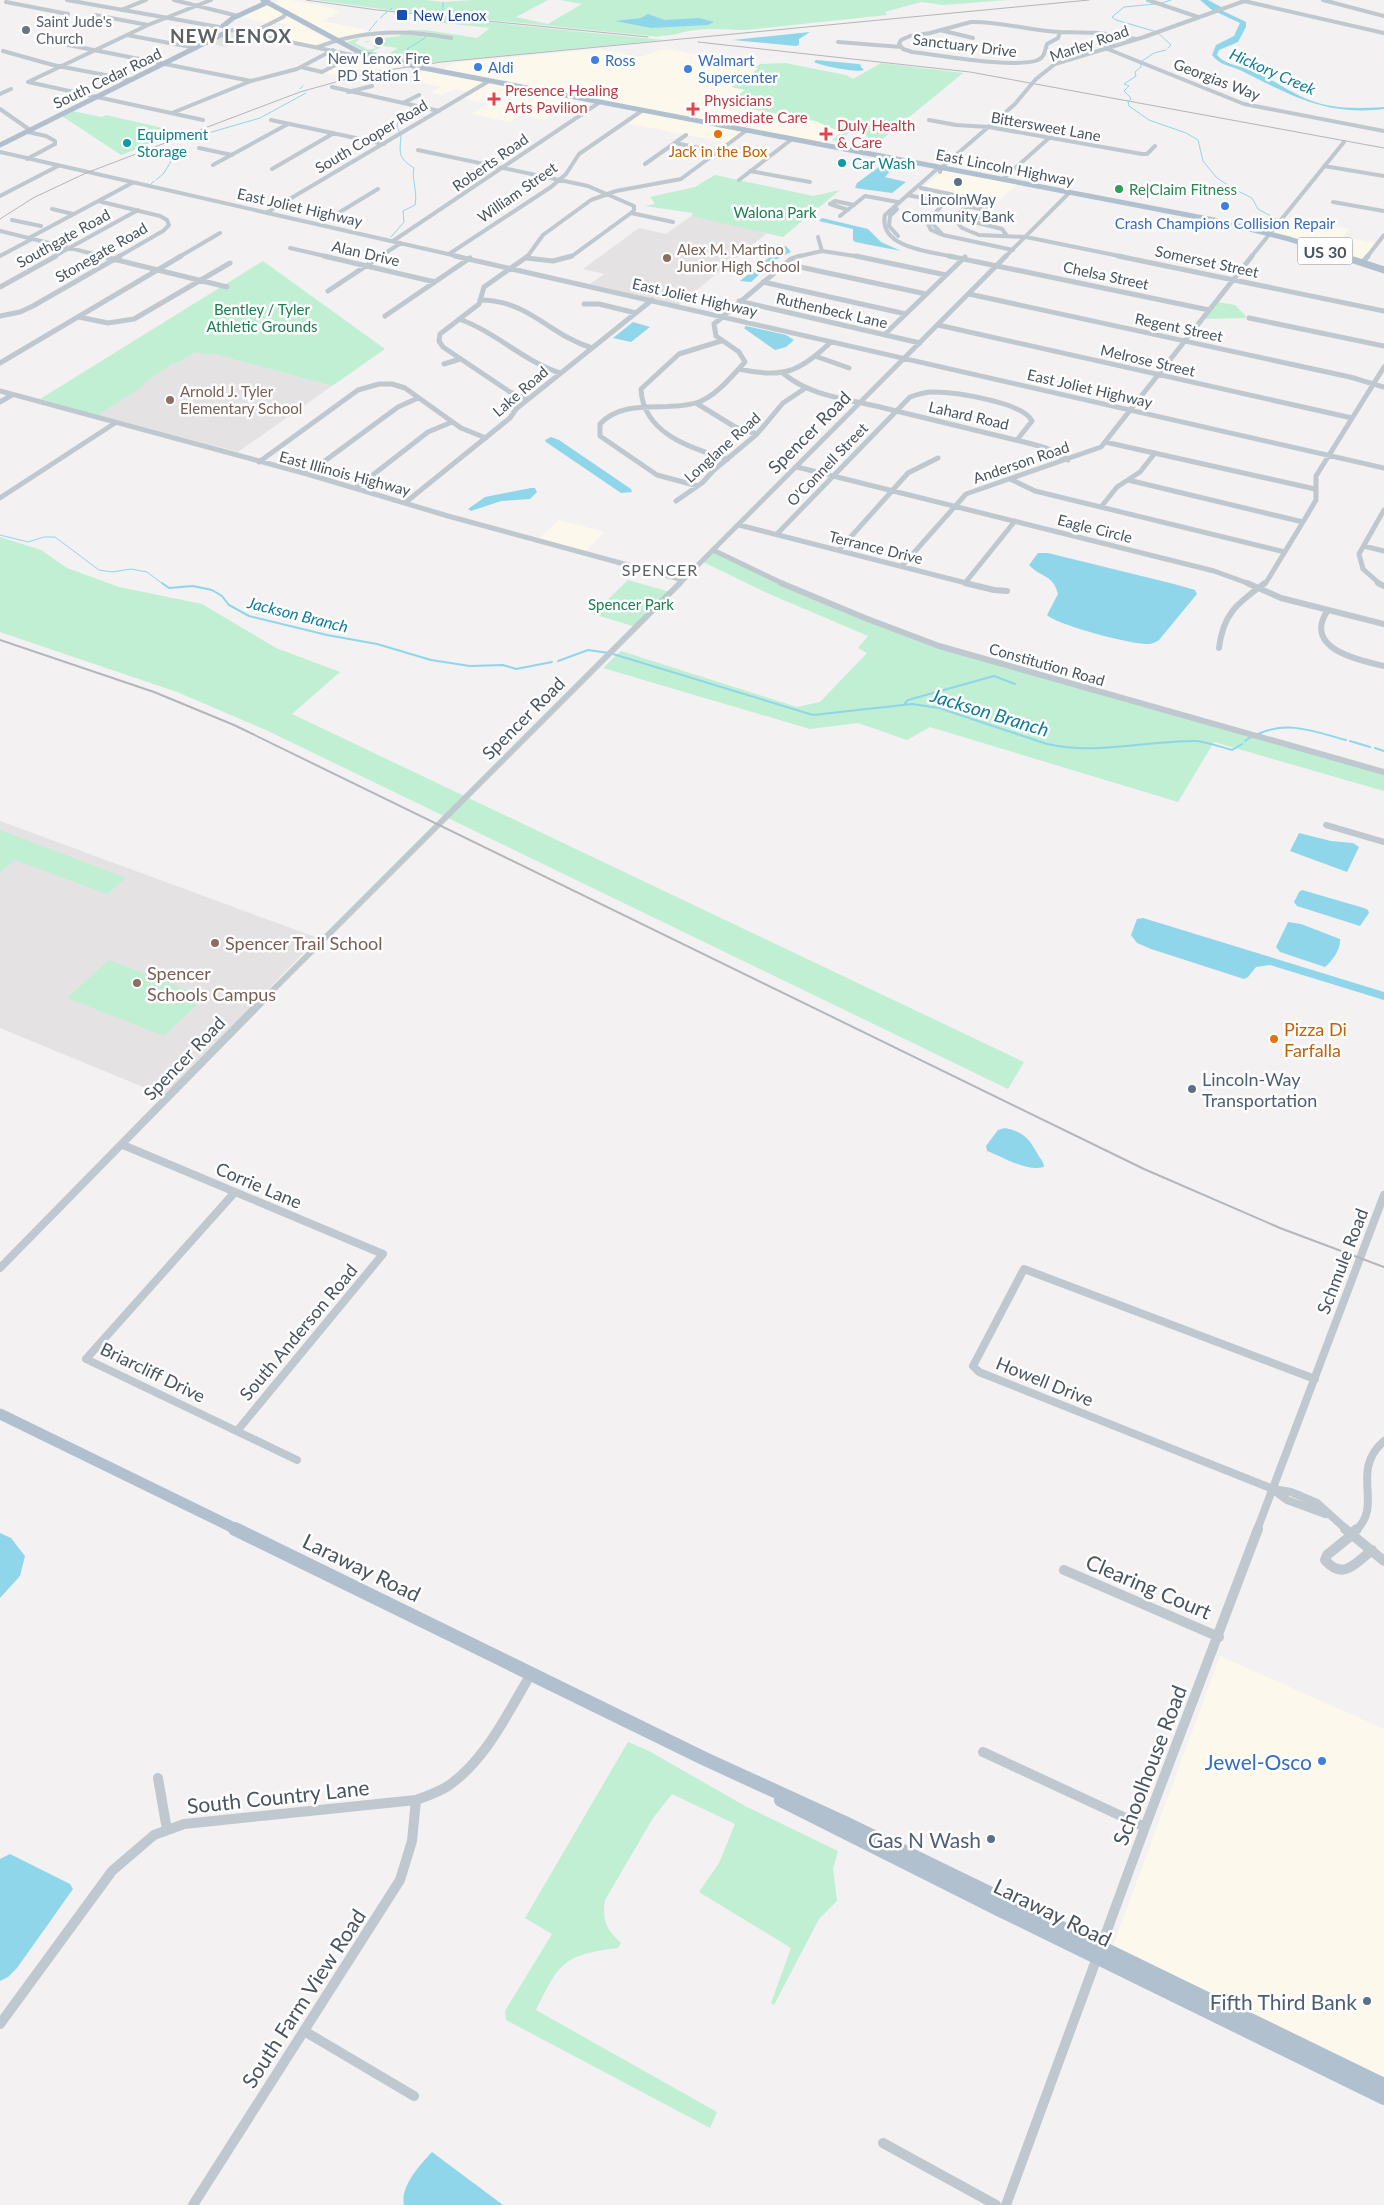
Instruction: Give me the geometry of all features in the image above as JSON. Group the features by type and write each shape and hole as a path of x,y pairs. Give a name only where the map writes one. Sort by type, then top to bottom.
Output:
{"main road":[{"name":"US 30","path":"267,1 337,41"},
{"name":"South Cedar Road","path":"0,145 196,48 226,28 238,16 267,1"},
{"name":"East Lincoln Highway","path":"337,41 372,56 489,81 1214,220 1269,234 1383,270"},
{"name":"Laraway Road","path":"0,1414 705,1759 851,1826 1384,2098"},
{"name":"Laraway Road","path":"1099,1953 1243,2015 1384,2085"}],"street":[{"path":"0,5 11,0"},
{"path":"67,0 226,28 356,55 322,72 301,68"},
{"path":"121,10 146,0"},
{"path":"174,0 238,16"},
{"path":"203,120 28,82 148,25 211,0"},
{"path":"267,1 275,0"},
{"path":"1148,0 1198,17"},
{"path":"1245,0 1384,33"},
{"name":"Marley Road","path":"942,167 989,127 1014,104 1036,79 1055,64 1157,32 1213,10 1245,0"},
{"path":"1323,0 1384,16"},
{"path":"6,2 68,14"},
{"path":"250,34 288,12"},
{"path":"95,15 148,25"},
{"path":"282,17 295,17"},
{"name":"Sanctuary Drive","path":"1060,31 1058,38 1047,44 1044,56 1039,60 1016,64 912,52 901,47 899,43 904,38 953,25 977,22 1037,30 1106,32 1136,39"},
{"path":"1076,25 1079,31"},
{"path":"940,30 973,38"},
{"path":"318,47 337,41 379,33 423,33 450,38"},
{"path":"127,35 196,48"},
{"path":"54,42 251,81"},
{"path":"838,42 851,42 878,48 901,47"},
{"name":"Georgias Way","path":"1105,48 1244,104 1384,131"},
{"path":"172,113 251,81 301,68 333,50"},
{"path":"3,51 60,66 131,80"},
{"path":"315,60 322,62"},
{"path":"329,63 336,64"},
{"name":"South Cooper Road","path":"266,213 489,81"},
{"path":"348,92 357,88 372,86"},
{"path":"332,87 439,111"},
{"path":"0,94 11,89"},
{"path":"403,103 419,95"},
{"name":"Roberts Road","path":"393,241 600,102"},
{"path":"0,109 29,131 56,141 55,144 26,159"},
{"name":"William Street","path":"449,254 558,180 568,172 572,162 579,154 643,110"},
{"path":"272,120 384,144"},
{"name":"Bittersweet Lane","path":"930,120 989,127 1142,154 1147,154 1155,146"},
{"path":"213,165 288,124"},
{"path":"528,399 510,392 443,347 438,338 442,332 477,306 483,288 526,258 543,235 591,200 608,193 681,179 747,130"},
{"path":"272,169 334,133"},
{"path":"645,164 686,135"},
{"path":"1003,179 1050,138"},
{"path":"739,180 792,139"},
{"path":"1130,410 1232,279 1281,222 1344,142"},
{"path":"675,143 719,152"},
{"path":"199,148 232,155"},
{"path":"418,150 588,186 632,204 634,208 631,214 568,258 553,261 526,258"},
{"name":"East Joliet Highway","path":"0,152 1384,468"},
{"path":"0,196 58,166"},
{"path":"1324,166 1384,176"},
{"path":"942,167 941,171 890,216 889,226 893,232 913,244 964,258"},
{"path":"942,167 898,202 885,215 882,223 884,230 892,237 917,249 964,258"},
{"path":"750,171 810,182"},
{"path":"0,256 132,183"},
{"path":"921,188 994,203 974,222 1002,229 1007,236"},
{"path":"320,224 378,189"},
{"name":"Spencer Road","path":"0,1268 123,1145 248,1015 1070,192"},
{"path":"907,195 986,210"},
{"path":"840,216 866,196 898,202"},
{"name":"Stonegate Road","path":"0,316 28,309 168,227 168,221 163,217 98,201"},
{"path":"848,210 830,204 835,201 854,205"},
{"path":"945,202 926,222 931,230 1012,250"},
{"path":"1333,202 1384,212"},
{"name":"Somerset Street","path":"966,207 956,218 958,224 987,235 1026,237 1384,311"},
{"path":"52,209 73,214"},
{"name":"Southgate Road","path":"0,287 138,210"},
{"path":"631,214 673,222"},
{"path":"12,220 40,226"},
{"path":"8,233 26,223"},
{"path":"0,231 227,287"},
{"path":"0,363 220,233"},
{"path":"1362,263 1384,235"},
{"path":"818,237 822,252"},
{"path":"328,290 401,243"},
{"name":"Alan Drive","path":"290,248 435,282"},
{"path":"698,486 657,475 600,436 598,429 600,423 607,417 628,409 696,403 706,398 745,362 744,357 721,341 714,332 714,328 722,316 739,301 800,255 822,252 840,253 946,275"},
{"path":"385,316 470,258"},
{"path":"885,334 964,258"},
{"name":"Chelsa Street","path":"964,258 1209,310"},
{"path":"79,317 97,322 121,324 144,315 230,263"},
{"path":"786,264 926,294"},
{"path":"763,282 906,314"},
{"name":"Regent Street","path":"969,294 1384,387"},
{"path":"480,300 502,301 514,305 576,343 592,348"},
{"name":"Lake Road","path":"406,502 510,418 516,409 528,399 652,300"},
{"name":"Ruthenbeck Lane","path":"739,301 920,342"},
{"path":"584,304 599,304 636,313"},
{"path":"1249,318 1384,346"},
{"path":"459,319 480,326 542,367 560,373"},
{"name":"Melrose Street","path":"938,325 1352,418"},
{"path":"721,341 679,354 641,389 640,401 650,420 693,448 728,459"},
{"path":"739,369 766,374 784,374 802,367 831,342"},
{"path":"815,356 848,368"},
{"path":"444,364 460,359"},
{"path":"1219,648 1221,629 1237,603 1267,581 1316,500 1314,481 1318,472 1384,367"},
{"path":"784,374 804,389"},
{"path":"259,462 358,390 367,386 383,384 403,387 452,422 467,431 486,438"},
{"name":"Lahard Road","path":"804,389 816,394 861,402 1017,440 1046,448 1068,460"},
{"name":"Longlane Road","path":"676,501 698,486 717,467 757,434 783,403 804,389"},
{"name":"O'Connell Street","path":"777,534 912,395 932,390 1025,412 1032,419 1031,424 1017,440"},
{"name":"East Illinois Highway","path":"0,392 308,474 448,516 683,580"},
{"path":"0,402 12,395"},
{"path":"308,474 398,407 418,398"},
{"path":"696,403 735,427 757,434"},
{"name":"Anderson Road","path":"902,566 966,494 1096,450 1105,442 1130,410"},
{"path":"356,488 428,432 452,422"},
{"path":"0,498 115,423"},
{"path":"1105,442 1315,489"},
{"path":"1101,507 1117,487 1140,472 1155,453"},
{"path":"839,550 910,471 938,458"},
{"name":"Eagle Circle","path":"797,467 1221,572 1281,598 1384,624"},
{"path":"1010,479 1026,488 1044,493 1285,552"},
{"path":"1128,480 1303,522"},
{"path":"1384,510 1359,557 1361,567 1372,579 1384,586"},
{"path":"965,583 1015,521"},
{"name":"Terrance Drive","path":"739,525 965,583 1007,591"},
{"path":"1364,546 1384,551"},
{"name":"Constitution Road","path":"713,550 865,618 939,646 1384,772"},
{"path":"1328,610 1320,627 1327,642 1350,656 1384,666"},
{"path":"1326,825 1384,842"},
{"name":"Corrie Lane","path":"123,1145 384,1254"},
{"name":"Briarcliff Drive","path":"235,1192 86,1359 297,1460"},
{"name":"Schmule Road","path":"1330,1338 1384,1195"},
{"name":"South Anderson Road","path":"237,1431 384,1254"},
{"name":"Howell Drive","path":"1273,1489 979,1372 973,1366 1024,1269 1315,1379"},
{"name":"Schoolhouse Road","path":"1006,2205 1145,1827 1219,1637 1330,1338"},
{"path":"1372,1550 1347,1571 1339,1572 1330,1567 1325,1560 1327,1556 1364,1524 1368,1515 1368,1465 1376,1446 1384,1441"},
{"path":"1273,1489 1287,1500 1328,1515 1384,1561"},
{"name":"Clearing Court","path":"1064,1570 1219,1637"},
{"name":"South Country Lane","path":"0,2024 112,1871 154,1835 184,1824 416,1800 446,1787 467,1770 479,1756 531,1674"},
{"path":"984,1752 1145,1827"},
{"path":"158,1778 168,1830"},
{"name":"South Farm View Road","path":"193,2205 400,1880 410,1854 415,1827 416,1800"},
{"path":"304,2031 414,2096"},
{"path":"883,2143 996,2205"}],"shaded area":[{"path":"278,0 291,0 331,8 340,12 323,21 363,29 369,32 344,38 336,37 275,3"},
{"path":"267,5 285,14 269,23 240,17"},
{"path":"289,17 328,41 316,45 267,36 287,25 276,23"},
{"path":"231,31 251,34 226,47 207,43"},
{"path":"601,49 641,57 659,50 668,49 758,68 732,86 746,89 726,104 815,121 841,132 828,144 442,70 453,63"},
{"path":"359,55 402,66 362,71 343,76 325,73"},
{"path":"427,69 578,98 544,120 521,115 510,122 471,114 488,104 460,98 470,92 454,89 443,95 431,93 441,87 408,80"},
{"path":"643,111 743,131 728,143 625,123"},
{"path":"943,168 1018,183 998,202 924,187"},
{"name":"Alex M. Martino Junior High School","path":"691,216 749,228 766,234 678,305 590,284 604,274 583,269 639,228 666,234"},
{"path":"1286,217 1349,229 1343,237 1376,243 1361,262 1270,234"},
{"path":"195,351 208,355 214,354 332,386 238,452 98,415 144,385 142,384 173,363 177,364"},
{"path":"559,520 605,532 584,552 538,539"},
{"name":"Spencer Schools Campus","path":"0,821 318,938 165,1096 0,1028"},
{"path":"1220,1656 1384,1729 1384,2088 1110,1954"}],"green space":[{"path":"315,0 426,0 443,2 548,0 516,17 548,24 582,4 560,0 1008,0 943,5 921,2 885,12 887,15 745,30 696,30 658,36 660,37 389,10"},
{"path":"419,15 663,40 414,64 384,57 398,48 383,46 373,51 380,55 378,55 366,52 347,42 360,38 355,43 369,50 376,48 364,41 371,41 366,42 373,46 383,42 384,38 399,36 409,30 426,30 477,38 490,28 416,20"},
{"path":"785,63 846,75 853,79 881,63 963,73 869,150 856,145 868,137 857,130 849,129 849,133 836,141 832,140 841,132 815,121 725,104 745,90 731,87 758,69 756,67 760,64"},
{"path":"72,111 102,117 106,115 181,132 121,155 62,116"},
{"name":"Walona Park","path":"715,175 813,196 840,190 783,237 691,216 693,213 645,206 655,204 650,197 695,187"},
{"name":"Bentley / Tyler Athletic Grounds","path":"263,261 385,349 332,386 214,354 209,355 195,352 176,364 173,363 143,384 145,385 98,415 40,399"},
{"path":"1217,302 1235,305 1246,316 1245,318 1203,319"},
{"path":"0,537 41,550 67,568 119,587 202,604 276,648 340,672 292,714 1024,1062 1008,1089 266,730 177,692 0,632"},
{"path":"715,550 771,577 938,645 1384,771 1384,791 1214,742 1178,802 930,727 907,740 858,723 810,729 603,668 621,651 797,707 820,702 867,653 858,648 868,636 767,593 701,561"},
{"name":"Spencer Park","path":"628,580 670,592 636,627 593,614"},
{"path":"0,830 126,878 107,894 15,860 0,872"},
{"path":"109,960 205,997 164,1036 67,998"},
{"path":"628,1742 649,1751 745,1806 838,1851 833,1869 837,1901 819,1919 774,2005 771,2003 791,1948 699,1892 719,1863 735,1824 672,1794 653,1818 605,1900 604,1914 606,1924 621,1943 618,1948 585,1954 565,1964 551,1981 536,2010 717,2112 710,2128 506,2020 505,2011 552,1934 525,1918"}],"water":[{"path":"1200,0 1208,0 1223,8 1223,11 1246,22 1246,27 1238,42 1219,50 1217,55 1221,59 1230,64 1256,72 1310,100 1330,106 1352,108 1384,107 1384,109 1344,110 1327,107 1294,96 1218,61 1212,55 1216,45 1234,36 1240,23 1212,10"},
{"path":"648,14 665,20 699,18 714,22 708,25 651,28 615,21 641,18"},
{"path":"810,32 799,39 799,45 796,46 733,40"},
{"path":"816,60 858,64 862,65 860,66 864,70 855,71 831,67 814,62"},
{"path":"879,167 891,170 885,177 906,182 892,193 855,188 857,183"},
{"path":"822,218 868,229 881,242 901,251 855,242 853,240 853,229 819,221"},
{"path":"786,246 791,252 775,260 751,282 740,281 782,247"},
{"path":"633,322 650,327 631,342 613,338"},
{"path":"746,326 786,335 794,340 786,347 775,350 745,329"},
{"path":"551,437 559,440 631,489 632,492 621,493 546,442 545,440"},
{"path":"535,488 537,492 530,499 501,501 471,511 468,509 485,497"},
{"path":"1038,553 1048,553 1174,584 1195,590 1197,594 1159,640 1149,644 1112,638 1079,629 1047,615 1058,594 1050,579 1029,565"},
{"path":"1299,833 1331,841 1353,843 1359,847 1347,872 1290,851"},
{"path":"1302,890 1364,908 1369,913 1360,926 1297,906 1294,902"},
{"path":"1143,918 1384,992 1384,1000 1270,965 1256,967 1244,979 1151,949 1137,943 1131,935 1137,919"},
{"path":"1288,922 1301,924 1340,939 1336,954 1325,967 1280,952 1276,947"},
{"path":"1005,1128 1021,1133 1028,1139 1043,1162 1044,1167 1023,1166 987,1151 986,1146 998,1130"},
{"path":"0,1533 11,1538 25,1556 20,1576 0,1598"},
{"path":"10,1854 70,1884 73,1889 17,1968 8,1977 0,1981 0,1859"},
{"path":"432,2152 503,2205 404,2205 405,2191 408,2183"}],"waterway":[{"path":"1162,3 1171,0"},
{"path":"443,2 443,12"},
{"path":"1155,4 1124,7 1112,17 1116,20 1157,32 1171,45 1168,48"},
{"path":"380,18 387,12"},
{"path":"421,16 438,18"},
{"path":"369,31 377,21"},
{"path":"407,62 407,49 425,38 426,34"},
{"path":"1142,61 1154,53 1166,50"},
{"path":"1130,100 1131,98 1124,91 1129,86 1124,84 1136,76 1135,72 1141,67 1141,63"},
{"path":"300,89 303,86"},
{"path":"191,138 260,118 306,93"},
{"path":"1128,101 1129,106 1149,120 1186,133 1198,140 1203,161 1216,177 1252,198 1258,209 1278,220"},
{"path":"399,113 397,127 400,133"},
{"path":"391,237 404,222 403,211 415,205 416,200 414,168 402,157 401,135"},
{"path":"156,180 164,173 174,156"},
{"path":"150,185 154,181"},
{"name":"Jackson Branch","path":"0,535 28,542 44,537 55,537 99,570 112,572 131,569 147,572 163,584"},
{"name":"Jackson Branch","path":"162,583 169,588 193,586 212,590 222,596 229,605 249,616 327,635 377,644 431,660 470,666 503,665 516,669 552,662"},
{"name":"Jackson Branch","path":"558,661 588,650 609,653"},
{"name":"Jackson Branch","path":"613,654 813,715 912,704 939,708 1047,744 1065,747 1102,748 1199,741 1232,750 1242,744"},
{"path":"905,703 908,700 994,676 1015,684"},
{"name":"Jackson Branch","path":"1258,734 1269,730 1291,728 1313,731 1346,740"},
{"name":"Jackson Branch","path":"1245,741 1251,737"},
{"name":"Jackson Branch","path":"1350,741 1370,747"},
{"name":"Jackson Branch","path":"1375,748 1384,751"}],"railway":[{"path":"306,0 377,10 648,37"},
{"path":"0,219 33,198 86,173 300,92 368,73 441,62 1089,0"},
{"path":"698,42 970,72 1384,148"},
{"path":"0,640 154,692 234,725 1144,1169 1280,1228 1384,1267"}],"place":[{"name":"New Lenox","path":"402,15"},
{"name":"Saint Jude's Church","path":"26,30"},
{"name":"New Lenox Fire PD Station 1","path":"379,41"},
{"name":"Ross","path":"595,60"},
{"name":"Aldi","path":"478,67"},
{"name":"Walmart Supercenter","path":"688,69"},
{"name":"Presence Healing Arts Pavilion","path":"494,99"},
{"name":"Physicians Immediate Care","path":"693,109"},
{"name":"Jack in the Box","path":"718,134"},
{"name":"Duly Health & Care","path":"826,134"},
{"name":"Equipment Storage","path":"127,143"},
{"name":"Car Wash","path":"842,163"},
{"name":"LincolnWay Community Bank","path":"958,182"},
{"name":"Re|Claim Fitness","path":"1119,189"},
{"name":"Crash Champions Collision Repair","path":"1225,206"},
{"name":"Alex M. Martino Junior High School","path":"667,258"},
{"name":"Arnold J. Tyler Elementary School","path":"170,400"},
{"name":"Spencer Trail School","path":"215,943"},
{"name":"Spencer Schools Campus","path":"137,983"},
{"name":"Pizza Di Farfalla","path":"1274,1039"},
{"name":"Lincoln-Way Transportation","path":"1192,1089"},
{"name":"Jewel-Osco","path":"1322,1761"},
{"name":"Gas N Wash","path":"991,1839"},
{"name":"Fifth Third Bank","path":"1367,2001"}],"district":[{"name":"NEW LENOX","path":"231,35"},
{"name":"SPENCER","path":"660,569"}],"water label":[{"name":"Hickory Creek","path":"1273,71"}]}
